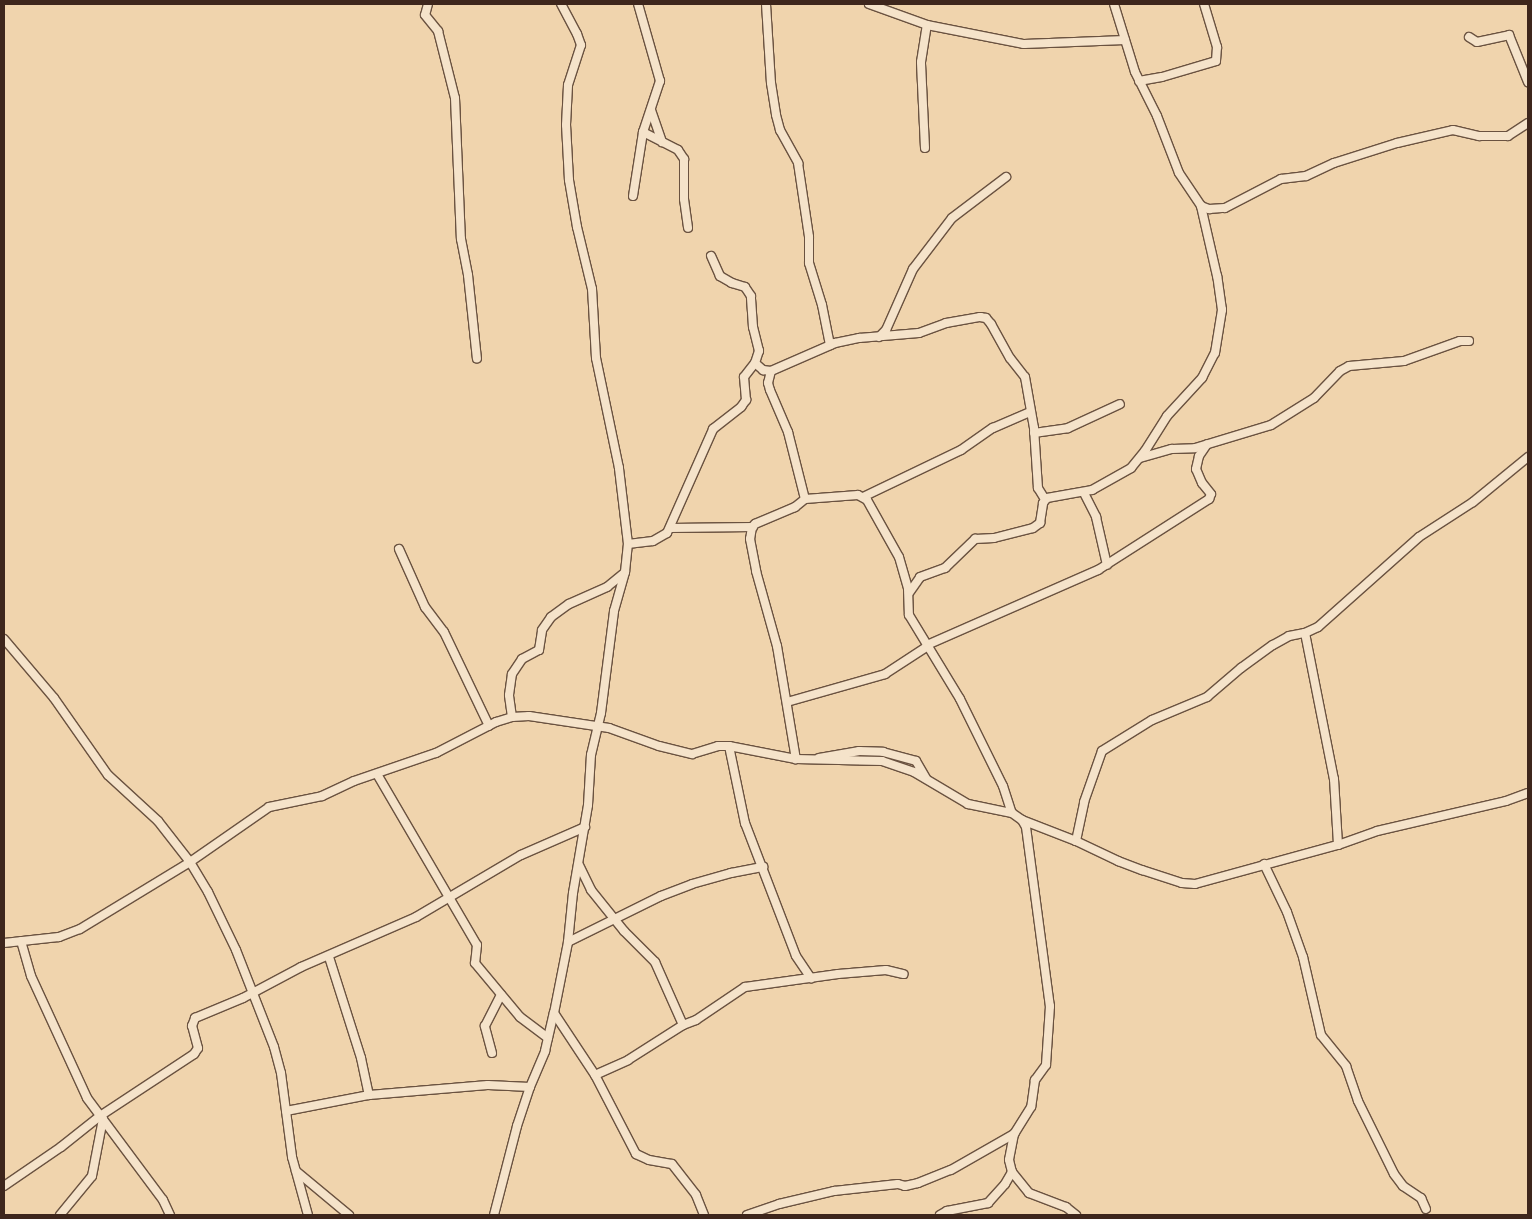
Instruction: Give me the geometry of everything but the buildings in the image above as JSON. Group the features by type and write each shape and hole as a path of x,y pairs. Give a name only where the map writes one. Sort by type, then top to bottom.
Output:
{"street":[{"path":"428,4 425,15 438,31 455,98 461,239 468,275 477,359"},
{"path":"494,1215 530,1087 548,1038 554,1013 568,942 572,893 585,827 591,755 599,726 614,611 625,572 628,544 619,468 596,358 592,289 577,227 570,180 566,125 568,85 580,45 578,34 561,4"},
{"path":"633,196 643,132 659,88 660,73 650,48 638,4"},
{"path":"766,4 771,83 776,115 780,130 798,162 809,237 809,262 822,305 830,345"},
{"path":"869,4 881,6 927,25 1024,44 1125,40"},
{"path":"1045,499 1084,493 1117,478 1140,458 1167,416 1202,378 1215,354 1220,330 1221,304 1201,206 1182,178 1157,116 1139,81 1114,4"},
{"path":"1139,81 1162,77 1216,61 1217,47 1204,4"},
{"path":"925,148 921,62 927,25"},
{"path":"1469,37 1477,42 1509,35 1528,82"},
{"path":"651,110 662,142"},
{"path":"1201,206 1216,210 1225,208 1281,179 1306,176 1334,163 1430,134 1459,130 1479,136 1511,134 1525,124 1528,116"},
{"path":"643,132 678,150 684,159 684,198 688,228"},
{"path":"879,337 886,330 913,269 952,218 1006,177"},
{"path":"628,544 662,538 670,528 713,429 741,407 746,400 744,379 755,363 759,351 753,327 749,292 745,287 732,283 720,276 711,256"},
{"path":"755,363 763,370 771,371 830,345 859,338 920,333 946,323 980,317 986,318 991,324 1010,358 1025,378 1034,433 1038,488 1045,499 1040,523 1034,528 994,538 975,539 946,568 920,578 908,593"},
{"path":"1140,458 1160,452 1195,448 1271,425 1314,398 1340,370 1349,366 1404,361 1460,341 1469,341"},
{"path":"771,371 768,383 788,432 805,499"},
{"path":"1034,433 1068,428 1120,404"},
{"path":"670,528 753,527 795,507 805,499 863,496 953,454 993,428 1030,412"},
{"path":"786,702 885,674 927,646 1061,588 1107,565 1210,499 1211,494 1202,483 1196,469 1199,456 1207,444"},
{"path":"1076,840 1084,802 1102,751 1152,720 1207,697 1241,668 1289,636 1305,633 1318,626 1431,527 1473,502 1528,457"},
{"path":"1084,493 1096,517 1107,565"},
{"path":"863,496 894,546 908,593 908,612 968,715 1003,786 1012,812"},
{"path":"753,527 750,539 756,571 777,646 796,759"},
{"path":"399,549 425,607 448,639 489,726"},
{"path":"512,716 508,695 512,674 522,659 540,650 542,630 551,617 569,604 607,587 625,572"},
{"path":"1305,633 1334,779 1338,845"},
{"path":"4,639 59,704 108,775 158,821 190,862 218,911 274,1047 286,1111 292,1157 308,1215"},
{"path":"4,943 59,937 80,929 190,862 269,808 322,796 354,781 436,753 512,716 529,716 599,726 659,746 692,754 716,747 730,746 796,759 882,761 914,772 968,804 1012,812 1022,820 1076,840 1118,861 1189,884 1219,879 1264,864 1338,845 1377,831 1506,801 1528,793"},
{"path":"730,746 740,806 796,956 811,978"},
{"path":"377,774 477,944 475,963 524,1020 548,1038"},
{"path":"1022,820 1026,827 1032,866 1050,1006 1046,1065 1035,1080 1031,1106 1014,1134 1009,1160 1012,1172 1034,1197 1066,1207 1076,1215"},
{"path":"4,1186 197,1051 192,1026 195,1018 253,993 301,967 329,957 416,917 521,855 585,827"},
{"path":"579,864 585,880 614,918 655,962 682,1025"},
{"path":"1264,864 1286,912 1303,957 1321,1036 1346,1066 1358,1101 1394,1174 1403,1186 1421,1198 1426,1209"},
{"path":"568,942 614,918 702,880 763,868"},
{"path":"21,941 31,976 87,1098 163,1200 170,1215"},
{"path":"329,957 361,1058 369,1095"},
{"path":"595,1075 628,1060 682,1025 696,1020 745,987 886,970 904,974"},
{"path":"492,1053 485,1026 501,995"},
{"path":"554,1013 595,1075 636,1154 639,1157 672,1164 696,1195 704,1215"},
{"path":"286,1111 369,1095 488,1085 530,1087"},
{"path":"60,1215 92,1176 101,1117"},
{"path":"747,1215 779,1204 834,1191 898,1184 905,1186 918,1183 951,1170 1014,1134"},
{"path":"296,1172 349,1215"},
{"path":"940,1215 947,1211 988,1203 1005,1184 1012,1172"}]}
